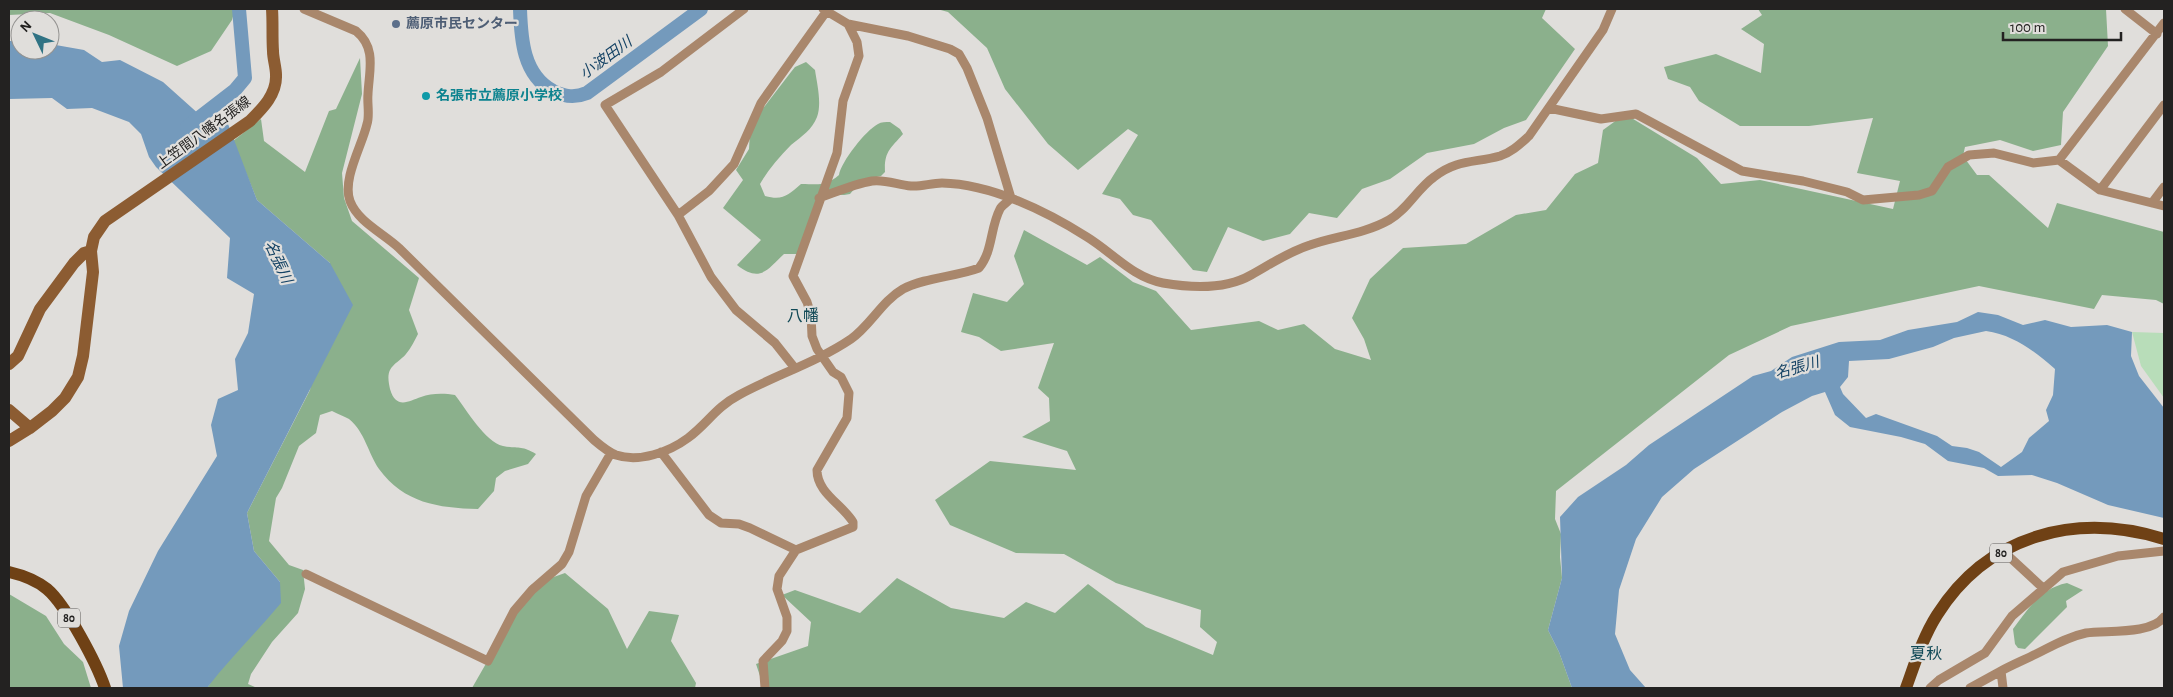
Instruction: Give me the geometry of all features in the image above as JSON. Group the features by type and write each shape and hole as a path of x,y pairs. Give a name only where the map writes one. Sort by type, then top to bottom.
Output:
{"main road":[{"name":"上笠間八幡名張線","path":"9,441 30,428 65,398 78,377 83,356 93,272 91,251 94,237 105,221 250,120 265,107 275,85 276,74 273,51 274,29 272,9"},
{"path":"9,364 18,356 45,302 74,263 84,253 91,251"},
{"path":"9,410 30,428"},
{"name":"80","path":"1906,688 1926,633 1944,604 1974,572 2003,552 2030,538 2078,527 2100,526 2135,530 2164,539"},
{"name":"80","path":"9,572 36,582 55,596 91,654 105,688"}],"street":[{"path":"304,9 356,31 362,36 369,48 371,64 368,123 348,186 350,198 358,214 398,248 594,440 611,453 632,457 661,452 688,438 724,403 794,367 823,356 853,338 902,289 979,268 984,262 990,246 1000,208 1011,198"},
{"path":"744,9 661,72 605,105 678,216 711,276 736,310 775,342 794,367"},
{"path":"820,198 871,181 912,186 941,183 968,187 1023,201 1041,213 1070,226 1142,277 1163,283 1201,287 1228,285 1250,276 1277,259 1311,245 1369,229 1390,220 1433,177 1451,166 1500,156 1516,148 1529,136 1603,30 1612,9"},
{"path":"2125,9 2156,34"},
{"path":"678,216 709,191 734,164 761,103 825,10 848,24 908,36 959,54 967,68 987,118 1011,198"},
{"path":"765,688 764,661 782,641 788,625 777,589 779,576 796,550 853,527 850,517 822,489 817,479 817,470 847,418 850,405 849,393 841,377 833,372 817,349 812,336 811,315 807,302 793,276 837,153 843,101 859,56 857,42 848,24"},
{"path":"1549,108 1601,119 1636,114 1738,169 1756,174 1811,183 1847,192 1863,200 1910,196 1932,191 1948,167 1969,155 1994,153 2033,164 2060,160 2164,24"},
{"path":"2100,190 2164,105"},
{"path":"2060,160 2100,190 2164,206"},
{"path":"2152,203 2164,187"},
{"path":"661,452 709,515 721,523 739,524 750,528 796,550"},
{"path":"306,574 488,661 514,611 532,590 562,564 569,552 586,496 611,453"},
{"path":"1930,688 1939,680 1985,653 2012,616 2042,588 2063,572 2118,556 2164,551"},
{"path":"2003,552 2042,588"},
{"path":"1970,688 2072,636 2091,632 2128,630 2159,623 2164,617"},
{"path":"2001,671 2003,688"}],"green space":[{"path":"9,9 235,9 232,20 211,51 177,66 109,35 60,17 60,10 10,10 9,15"},
{"path":"937,9 1546,9 1542,18 1575,49 1526,120 1504,128 1474,144 1427,153 1390,179 1362,189 1337,218 1309,213 1290,234 1263,241 1228,227 1207,272 1193,270 1151,220 1133,215 1120,199 1102,194 1138,135 1128,129 1078,170 1048,144 1005,89 987,48 948,12"},
{"path":"1758,9 2106,9 2108,46 2063,112 2061,145 2033,151 2000,140 1965,147 1963,156 1977,175 1989,175 2048,228 2057,203 2164,232 2164,304 2156,300 2102,295 2094,309 1979,286 1791,326 1729,355 1556,491 1555,519 1561,534 1560,557 1562,578 1548,630 1559,652 1572,688 764,688 756,664 808,646 811,622 782,595 795,590 860,613 897,578 951,608 1004,618 1026,602 1055,613 1088,584 1146,627 1213,655 1217,642 1200,627 1201,610 1116,583 1064,554 1016,553 950,525 935,500 990,461 1076,470 1067,451 1022,437 1050,421 1049,398 1038,388 1054,343 1001,351 979,337 961,332 973,293 1007,302 1024,284 1014,256 1024,230 1087,265 1100,257 1133,282 1156,291 1191,330 1259,321 1278,330 1304,324 1335,349 1371,360 1364,339 1352,318 1370,279 1403,248 1466,244 1516,215 1546,210 1575,174 1598,163 1603,130 1625,114 1697,158 1721,184 1760,180 1893,209 1900,181 1857,173 1873,118 1809,126 1740,126 1699,101 1690,87 1668,79 1664,67 1716,54 1761,73 1764,44 1741,29 1762,15"},
{"path":"360,58 362,94 342,173 344,198 352,221 419,278 409,310 418,334 408,352 390,370 388,380 393,396 399,402 408,402 433,394 455,395 476,424 489,438 503,446 523,448 536,454 528,464 505,471 496,478 494,491 478,509 436,505 411,496 389,480 375,463 363,436 349,419 332,411 320,415 316,433 299,446 276,498 269,541 289,565 303,570 305,589 298,613 272,642 251,674 248,684 257,688 207,688 280,582 254,551 247,513 310,390 330,263 257,200 233,141 261,119 264,141 305,172 329,111 336,109"},
{"path":"806,62 815,70 819,100 817,117 803,136 791,145 763,179 760,184 765,196 781,197 789,194 801,184 821,184 834,179 839,175 844,162 855,147 879,123 890,122 900,129 903,134 889,151 885,172 881,176 862,180 850,194 825,194 797,254 784,254 763,272 752,273 737,265 761,240 723,208 743,180 736,170 749,149 750,132 758,115 795,67"},
{"path":"2132,332 2164,333 2164,398 2141,366"},
{"path":"565,573 608,609 627,649 649,611 679,615 671,641 696,683 695,688 472,688 531,585"},
{"path":"2067,583 2083,590 2066,601 2067,607 2025,649 2018,648 2015,644 2013,629 2024,614 2042,594"},
{"path":"9,594 46,616 64,644 83,662 91,688 9,688"}],"water":[{"name":"名張川","path":"9,41 10,60 60,60 60,46 84,50 102,62 120,60 163,82 201,116 228,124 257,200 330,263 353,305 247,513 254,551 280,582 281,603 207,688 123,688 119,646 129,611 158,551 217,456 211,425 218,399 238,390 235,359 248,333 254,294 227,278 230,238 156,167 149,157 141,134 129,122 92,108 67,109 52,98 9,99"},
{"name":"名張川","path":"1978,312 1998,315 2023,325 2045,320 2071,327 2107,325 2132,332 2131,356 2139,376 2164,408 2164,518 2108,505 2057,483 2032,475 1998,476 1984,468 1948,461 1925,444 1901,437 1850,427 1835,415 1825,392 1812,396 1782,412 1694,469 1662,497 1636,539 1619,590 1615,634 1630,670 1646,688 1572,688 1559,652 1548,630 1562,578 1560,517 1578,497 1626,465 1649,445 1753,376 1771,371 1792,357 1839,342 1880,340 1908,330 1957,322","holes":["1986,331 2015,340 2055,369 2053,395 2046,410 2049,421 2029,438 2022,452 2001,467 1979,452 1952,446 1937,436 1876,414 1866,418 1843,394 1840,387 1848,377 1849,361 1889,359 1933,347 1954,338"]}],"waterway":[{"name":"小波田川","path":"187,127 235,90 245,78 239,9"},
{"name":"小波田川","path":"520,9 523,44 535,76 553,91 566,96 587,93 701,9"}],"place":[{"name":"薦原市民センター","path":"396,24"},
{"name":"名張市立薦原小学校","path":"426,96"}],"district":[{"name":"八幡","path":"803,316"},
{"name":"夏秋","path":"1926,654"}]}
